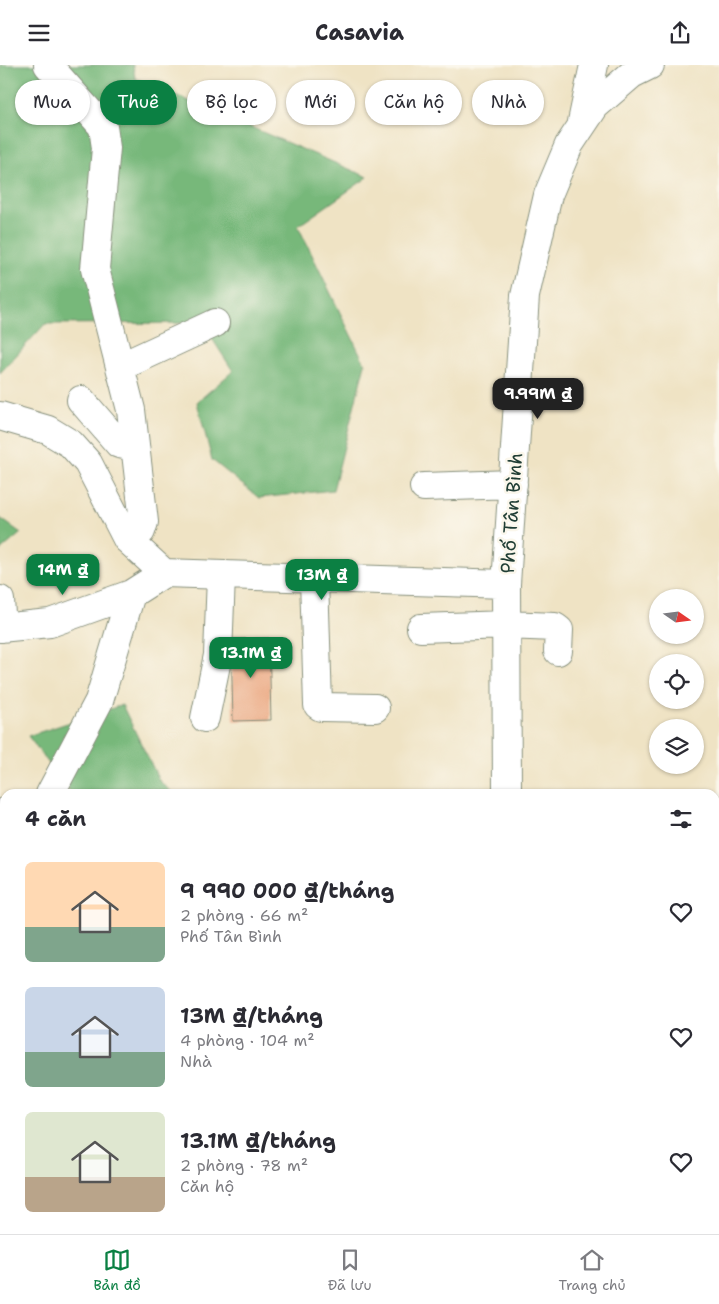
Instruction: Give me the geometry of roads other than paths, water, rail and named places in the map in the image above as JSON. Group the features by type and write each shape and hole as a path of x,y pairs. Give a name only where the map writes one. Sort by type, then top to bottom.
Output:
{"street":[{"path":"48,65 103,127 106,148 95,269 131,410 144,522 141,531 126,539"},
{"path":"581,126 594,65"},
{"name":"Phố Tân Bình","path":"507,789 506,583 525,297 548,195 569,145 595,106 632,74 650,65"},
{"path":"120,367 214,323"},
{"path":"81,400 119,444 135,447"},
{"path":"0,416 48,430 71,444 88,463 126,539 164,573"},
{"path":"424,487 512,484"},
{"path":"0,600 1,628 50,623 131,594 164,573 314,579 506,583"},
{"path":"204,718 218,655 221,575"},
{"path":"314,579 318,705 321,707 375,708"},
{"path":"53,789 99,701 131,594"},
{"path":"421,628 506,625 556,627 559,631 558,651"}]}
